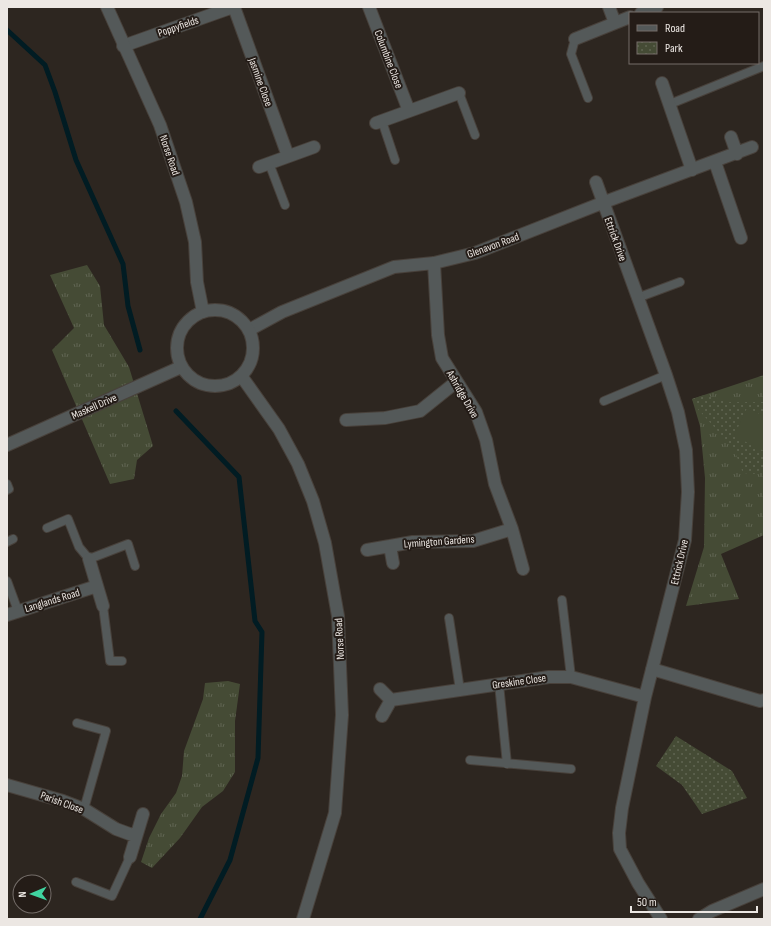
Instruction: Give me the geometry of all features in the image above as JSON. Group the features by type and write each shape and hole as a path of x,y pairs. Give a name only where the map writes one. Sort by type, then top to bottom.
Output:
{"street":[{"name":"Norse Road","path":"107,7 123,46 160,126 186,202 195,242 198,282 203,312"},
{"name":"Poppyfields","path":"123,46 214,10 234,7"},
{"name":"Jasmine Close","path":"234,7 288,156"},
{"name":"Columbine Close","path":"369,7 409,111"},
{"path":"609,7 615,23"},
{"path":"644,12 657,7"},
{"path":"575,39 629,17"},
{"path":"662,83 692,170"},
{"path":"379,122 459,93"},
{"path":"731,137 737,154"},
{"path":"264,165 314,147"},
{"name":"Glenavon Road","path":"249,330 282,312 394,267 434,263 475,254 602,203 737,154 752,147"},
{"path":"715,162 741,238"},
{"name":"Ettrick Drive","path":"596,182 602,203 666,376 678,412 686,450 688,492 685,540 645,697 622,808 619,833 620,849 638,883 661,919"},
{"name":"Ashridge Drive","path":"434,263 438,335 442,358 476,412 484,433 495,484 512,529 523,569"},
{"path":"220,310 238,317 249,330 253,345 251,362 242,377 227,386 204,385 190,378 182,367 177,350 182,329 191,318 203,312 220,310"},
{"name":"Maskell Drive","path":"7,445 182,367"},
{"name":"Norse Road","path":"242,377 279,429 301,471 313,501 325,544 338,616 342,715 335,813 303,919"},
{"path":"346,420 385,418 420,411 456,382"},
{"name":"Lymington Gardens","path":"367,550 413,542 473,540 512,529"},
{"name":"Lymington Gardens","path":"390,546 393,564"},
{"path":"89,559 103,606"},
{"name":"Langlands Road","path":"12,613 97,586"},
{"path":"652,669 760,701 764,700"},
{"name":"Greskine Close","path":"390,700 549,676 571,677 645,697"},
{"path":"380,689 390,700 382,716"},
{"name":"Parish Close","path":"7,785 63,801 84,809 116,829 135,836"},
{"path":"130,857 135,836 143,814"},
{"path":"700,919 712,911 764,888"}],"lane":[{"path":"575,39 571,54 588,98"},
{"path":"670,104 764,66"},
{"path":"459,93 475,135"},
{"path":"379,122 395,160"},
{"path":"264,165 285,205"},
{"path":"637,298 680,282"},
{"path":"604,401 666,376"},
{"path":"7,484 9,490 7,490"},
{"path":"47,528 68,519 79,547 89,559 128,544 135,566"},
{"path":"7,581 12,613"},
{"path":"562,600 571,677"},
{"path":"103,606 110,661 122,661"},
{"path":"449,618 460,690"},
{"path":"498,684 508,764"},
{"path":"77,723 106,731 84,809"},
{"path":"470,760 571,769"},
{"path":"76,882 112,896 130,857"}],"green space":[{"path":"87,265 100,286 104,325 129,367 153,446 137,460 134,479 110,484 52,350 74,328 50,275"},
{"path":"764,375 764,535 721,554 739,599 686,606 704,547 705,478 700,426 692,399"},
{"path":"704,395 728,402 764,402 764,467 754,474 743,473 734,449 696,407 692,399"},
{"path":"747,408 764,416 764,451 734,436"},
{"path":"228,681 240,684 235,721 235,772 223,791 202,807 180,838 152,868 141,862 149,838 161,814 176,793 182,776 184,751 203,699 205,683"},
{"path":"676,736 732,771 747,798 702,814 682,785 656,766"}],"waterway":[{"path":"7,30 45,65 76,160 123,264 128,306 140,350"},
{"path":"176,411 239,477 255,621 262,632 258,758 230,860 200,919"}]}
